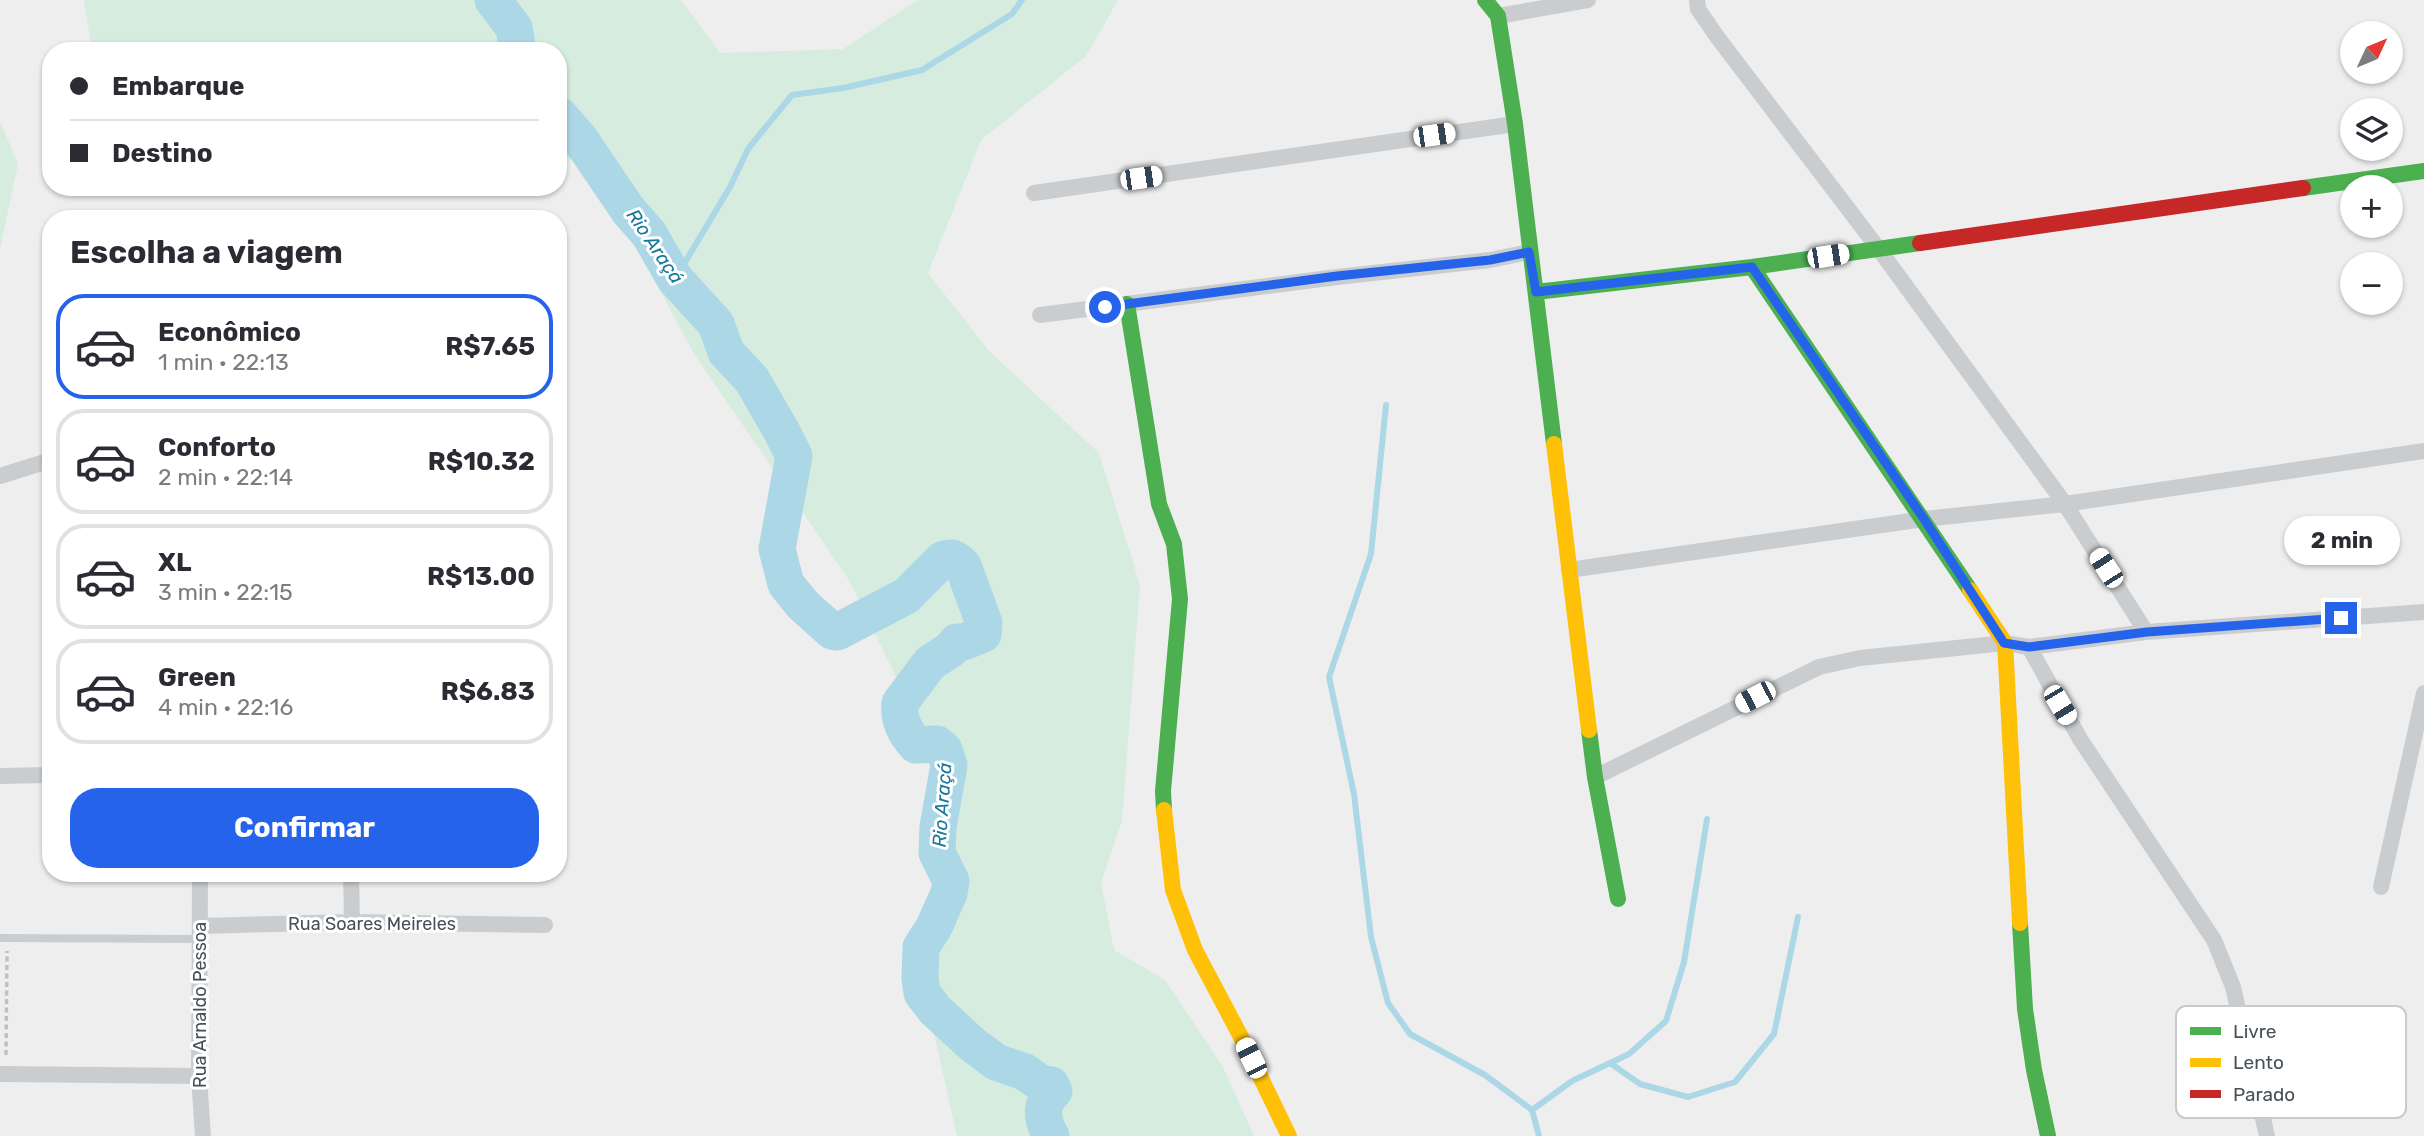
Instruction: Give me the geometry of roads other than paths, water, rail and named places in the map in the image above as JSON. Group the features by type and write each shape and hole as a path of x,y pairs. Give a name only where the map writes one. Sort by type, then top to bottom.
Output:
{"street":[{"path":"1485,0 1497,16 1515,124 1595,777 1618,899"},
{"path":"1497,16 1588,0"},
{"path":"1697,0 1698,9 1718,38 1878,248 2065,504 2147,632"},
{"path":"1034,193 1515,124"},
{"path":"1536,292 1752,267 2424,171"},
{"path":"1040,315 1337,276 1490,260 1529,252"},
{"path":"1752,267 1924,519 2004,643 2025,1009 2048,1136"},
{"path":"1127,304 1159,504 1174,544 1180,599 1163,792 1173,890 1195,950 1289,1136"},
{"path":"1569,570 1924,519 2065,504 2424,451"},
{"path":"0,476 42,463"},
{"path":"1595,777 1819,667 1860,658 2004,643 2029,647 2147,632 2424,612"},
{"path":"2029,647 2080,739 2214,940 2233,987 2237,1006"},
{"path":"2381,887 2424,693"},
{"path":"0,776 42,775"},
{"name":"Rua Arnaldo Pessoa","path":"200,882 199,1076 203,1136"},
{"path":"351,882 352,922"},
{"name":"Rua Soares Meireles","path":"200,932 352,922 545,925"},
{"path":"3,1074 199,1076"},
{"path":"2263,1118 2267,1136"}],"lane":[{"path":"3,938 200,932"}],"waterway":[{"name":"Rio Araçá","path":"493,0 514,28 516,42"},
{"path":"675,279 730,187 748,149 792,95 843,88 922,70 1012,14 1022,0"},
{"name":"Rio Araçá","path":"567,124 628,210 649,234 675,279 716,324 726,352 752,380 794,456 777,549 786,584 803,605 832,631 837,632 906,596 942,560 954,558 963,566 984,623 983,634 957,642 930,663 900,703 901,721 912,740 916,745 937,744 944,750 949,765 938,827 937,853 951,881 949,893 934,927 921,947 922,993 935,1010 996,1062 1025,1072 1040,1083 1051,1085 1054,1091 1044,1107 1051,1136"},
{"path":"1386,405 1371,554 1329,677 1354,794 1371,937 1388,1003 1410,1034 1485,1075 1532,1110 1539,1136"},
{"path":"1532,1110 1572,1081 1629,1054 1666,1021 1684,962 1707,819"},
{"path":"1610,1063 1640,1084 1688,1097 1735,1082 1774,1034 1798,917"}]}
